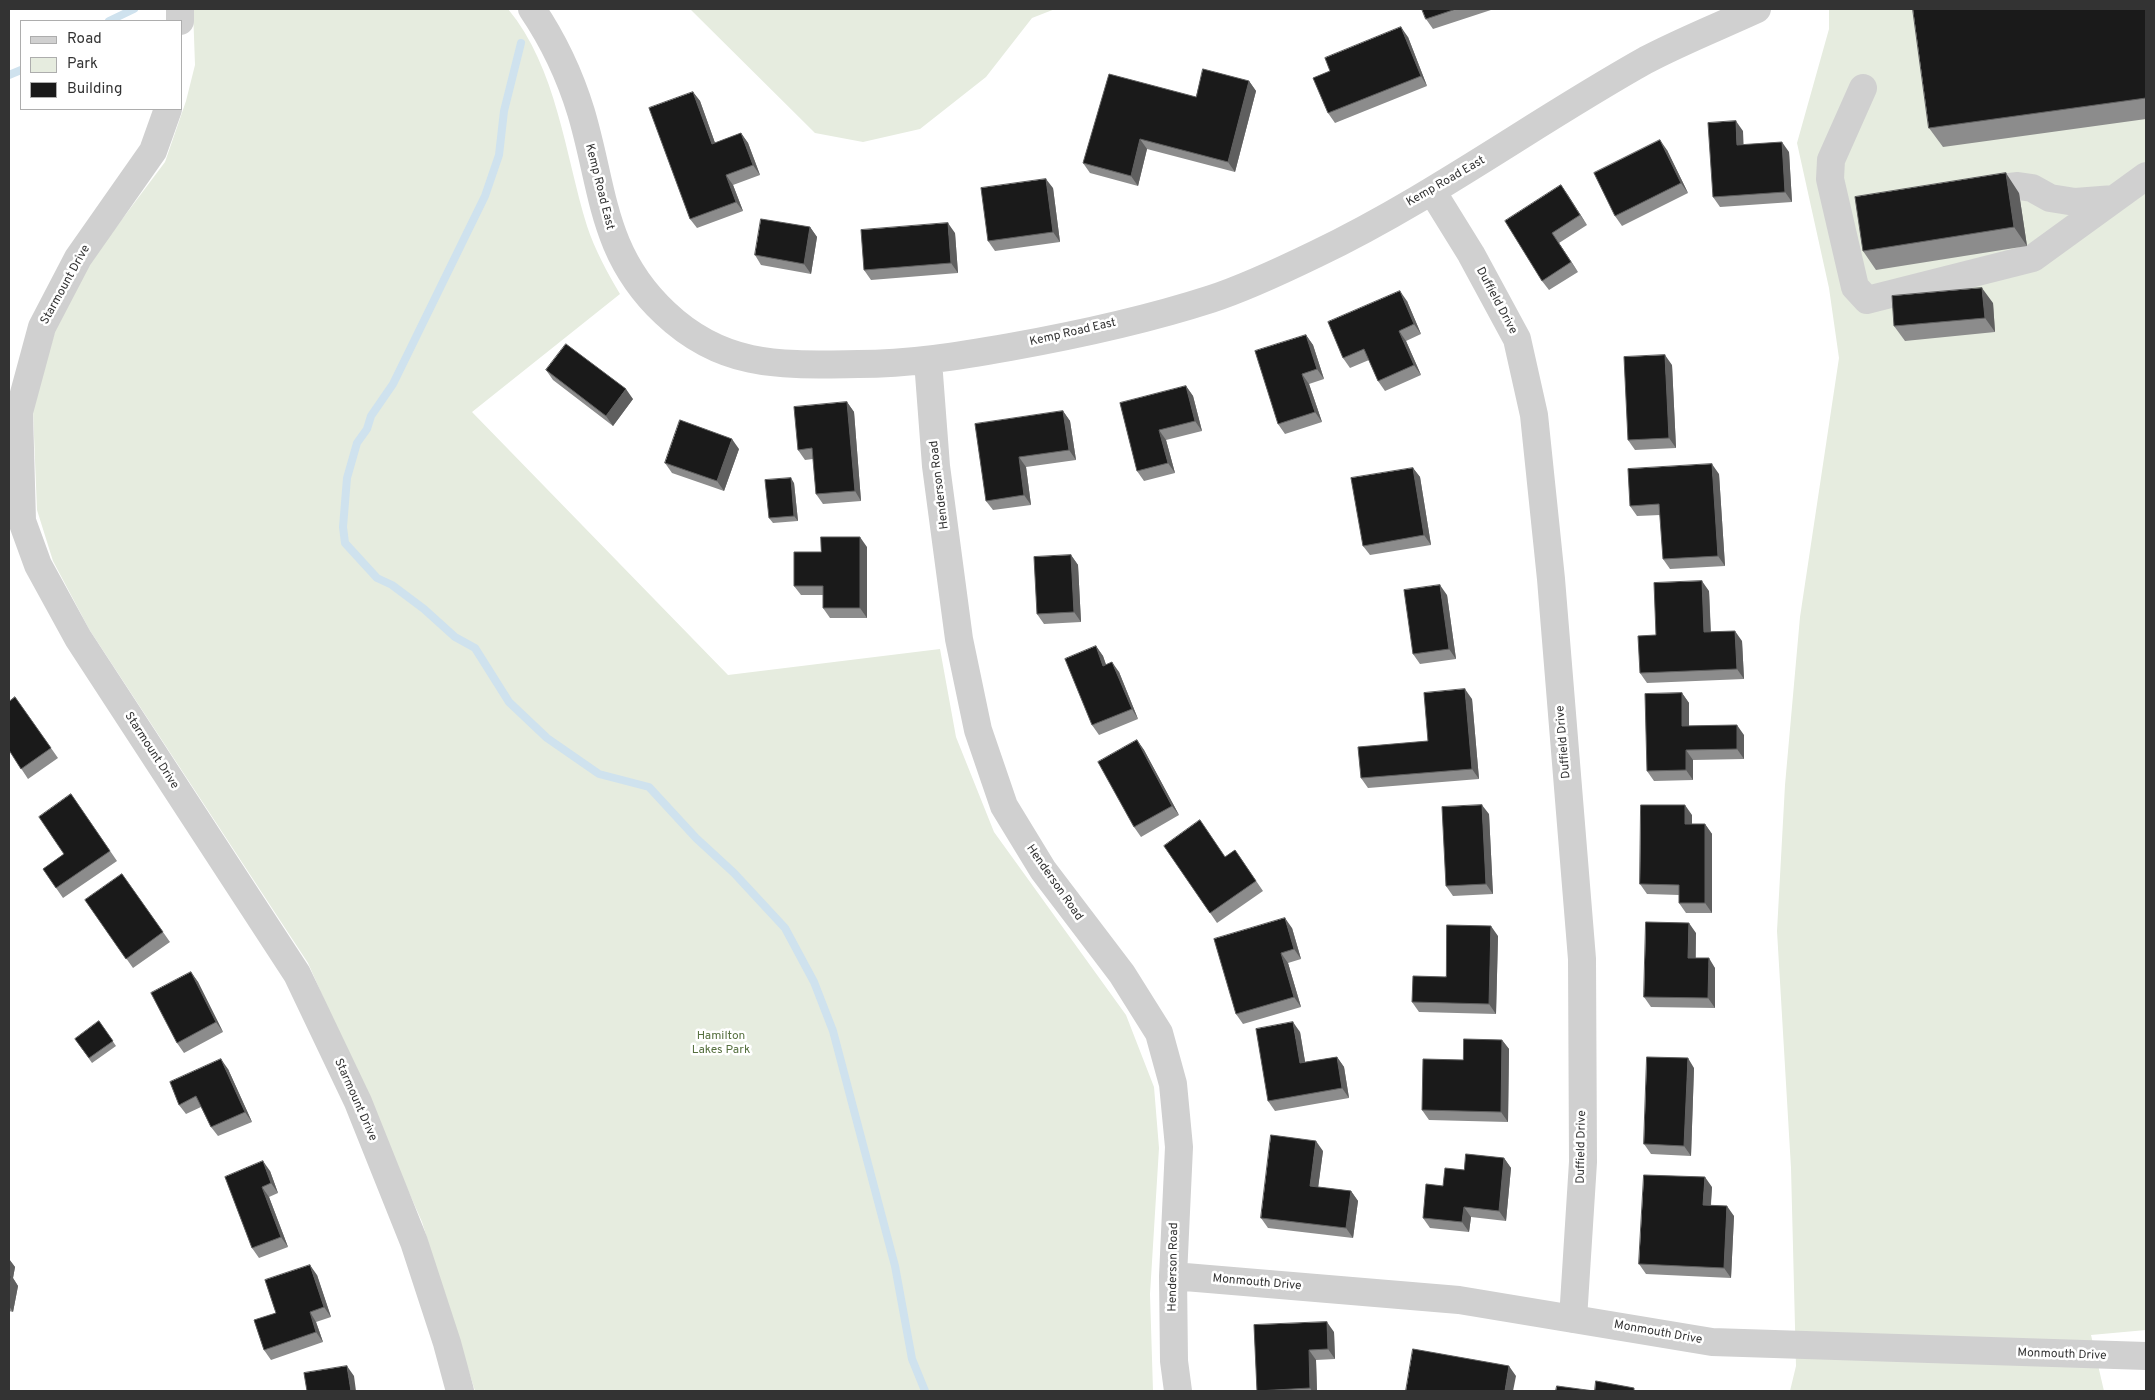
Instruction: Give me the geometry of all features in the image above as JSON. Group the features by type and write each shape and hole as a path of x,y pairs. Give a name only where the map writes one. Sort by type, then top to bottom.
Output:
{"street":[{"name":"Kemp Road East","path":"532,9 551,36 580,111 611,235 631,275 662,311 685,330 743,358 782,365 888,364 928,361 1069,336 1213,299 1317,254 1432,191 1648,60 1757,9"},
{"path":"1863,88 1831,160 1830,178 1854,287 1867,300 2033,258 2146,176"},
{"name":"Starmount Drive","path":"168,110 153,152 78,258 42,327 20,412 16,525 78,638 297,974 358,1102 414,1242 447,1343 460,1391"},
{"path":"1951,194 2018,186 2032,188 2050,198 2059,200 2075,202 2114,199"},
{"name":"Duffield Drive","path":"1432,191 1471,254 1517,339 1534,415 1551,579 1582,959 1583,1162 1573,1318"},
{"path":"1836,208 1865,205"},
{"name":"Henderson Road","path":"928,361 936,466 959,639 978,730 1004,806 1043,870 1122,974 1159,1033 1173,1084 1179,1147 1173,1276 1174,1361 1178,1391"},
{"name":"Monmouth Drive","path":"1173,1276 1459,1300 1712,1342 2146,1356"}],"green space":[{"name":"Hamilton Lakes Park","path":"193,9 508,9 525,32 549,85 558,113 590,235 620,294 472,412 728,675 940,649 956,737 994,832 1126,1015 1154,1087 1159,1148 1150,1294 1153,1391 475,1391 422,1222 308,963 89,629 53,561 37,510 33,410 56,327 87,266 165,162 186,101 195,65"},
{"path":"690,9 1055,9 1032,18 986,77 920,129 863,142 815,133"},
{"path":"1829,9 2146,9 2146,1330 2091,1335 2104,1391 1790,1391 1796,1366 1791,1168 1777,931 1785,785 1800,617 1839,358 1829,288 1797,143 1829,29"}],"building":[{"path":"1422,9 1456,9 1426,19"},
{"path":"1913,9 2146,9 2146,98 1929,128"},
{"path":"1401,27 1421,76 1328,113 1313,78 1330,71 1325,58"},
{"path":"1203,69 1249,81 1228,162 1140,139 1131,176 1083,163 1109,74 1196,97"},
{"path":"693,92 712,144 741,133 753,165 726,175 736,202 690,219 649,108"},
{"path":"1736,121 1737,145 1782,142 1785,192 1713,197 1708,123"},
{"path":"1660,140 1681,183 1615,216 1594,173"},
{"path":"2006,173 2014,227 1863,251 1855,197"},
{"path":"1046,179 1053,232 988,241 981,188"},
{"path":"1561,185 1580,215 1552,233 1571,262 1542,281 1505,221"},
{"path":"761,219 810,227 804,264 755,255"},
{"path":"948,223 951,263 864,270 861,230"},
{"path":"1982,288 1985,318 1894,326 1892,296"},
{"path":"1400,291 1414,324 1399,331 1414,365 1378,381 1364,349 1343,358 1328,322"},
{"path":"1306,335 1317,369 1302,374 1315,412 1278,424 1255,351"},
{"path":"566,344 626,389 606,416 546,370"},
{"path":"1665,355 1669,438 1628,440 1624,357"},
{"path":"1186,386 1195,421 1159,430 1168,463 1137,471 1120,403"},
{"path":"847,402 855,491 816,494 812,448 798,450 794,407"},
{"path":"1063,411 1069,450 1019,457 1024,495 986,501 975,424"},
{"path":"680,420 732,439 717,481 665,463"},
{"path":"1712,464 1718,556 1663,559 1659,504 1630,506 1628,469"},
{"path":"1413,468 1424,535 1363,546 1351,478"},
{"path":"791,478 794,516 769,518 765,480"},
{"path":"821,537 860,537 860,608 823,608 823,586 794,586 794,552 821,552"},
{"path":"1071,555 1074,612 1037,614 1034,557"},
{"path":"1702,581 1704,632 1735,631 1737,669 1640,673 1638,636 1656,635 1654,583"},
{"path":"1440,585 1449,649 1413,654 1404,590"},
{"path":"1096,646 1103,666 1112,662 1132,709 1092,725 1065,659"},
{"path":"1465,689 1472,769 1361,778 1358,747 1428,741 1424,693"},
{"path":"1682,693 1682,726 1737,725 1737,749 1686,750 1686,770 1647,771 1645,694"},
{"path":"15,697 51,748 21,769 9,750 9,702"},
{"path":"1137,740 1172,806 1134,827 1098,762"},
{"path":"71,794 110,851 56,888 43,869 64,854 39,817"},
{"path":"1482,805 1486,884 1446,886 1442,807"},
{"path":"1641,805 1685,805 1685,824 1705,824 1705,903 1679,903 1679,885 1640,884"},
{"path":"1200,820 1225,857 1235,850 1256,881 1210,913 1164,846"},
{"path":"122,874 163,932 126,959 85,900"},
{"path":"1285,918 1294,949 1281,953 1294,997 1236,1014 1214,939"},
{"path":"1646,922 1689,923 1688,958 1709,958 1708,998 1644,997"},
{"path":"1447,925 1491,926 1489,1004 1412,1002 1413,976 1446,977"},
{"path":"191,972 216,1022 177,1043 151,993"},
{"path":"99,1021 113,1041 89,1058 75,1039"},
{"path":"1293,1022 1300,1063 1337,1057 1342,1088 1268,1101 1256,1029"},
{"path":"1464,1039 1502,1040 1501,1112 1422,1110 1423,1059 1463,1060"},
{"path":"1647,1057 1688,1058 1684,1146 1644,1144"},
{"path":"221,1059 245,1112 211,1127 196,1096 179,1105 170,1082"},
{"path":"1271,1135 1316,1141 1310,1186 1351,1191 1346,1228 1261,1218"},
{"path":"1466,1154 1504,1158 1499,1211 1464,1207 1462,1222 1423,1218 1426,1184 1443,1186 1445,1168 1464,1170"},
{"path":"263,1161 271,1183 262,1187 281,1237 252,1248 225,1177"},
{"path":"1644,1175 1705,1177 1703,1205 1727,1206 1724,1268 1639,1264"},
{"path":"310,1265 324,1307 310,1312 316,1332 264,1350 254,1320 276,1313 265,1280"},
{"path":"1327,1322 1328,1349 1309,1350 1310,1388 1257,1391 1254,1325"},
{"path":"1413,1349 1509,1366 1505,1391 1406,1391"},
{"path":"347,1366 351,1391 307,1391 304,1373"},
{"path":"1596,1381 1634,1388 1634,1391 1595,1391"},
{"path":"1557,1386 1594,1391 1556,1391"}],"waterway":[{"path":"111,20 134,9"},
{"path":"521,43 504,111 499,155 485,196 393,384 371,416 367,429 357,443 347,478 343,527 345,543 377,578 392,585 424,609 455,637 475,648 509,702 547,738 599,774 649,787 696,838 734,873 785,928 814,982 833,1031 895,1266 912,1359 925,1391"},
{"path":"9,75 20,70"}]}
